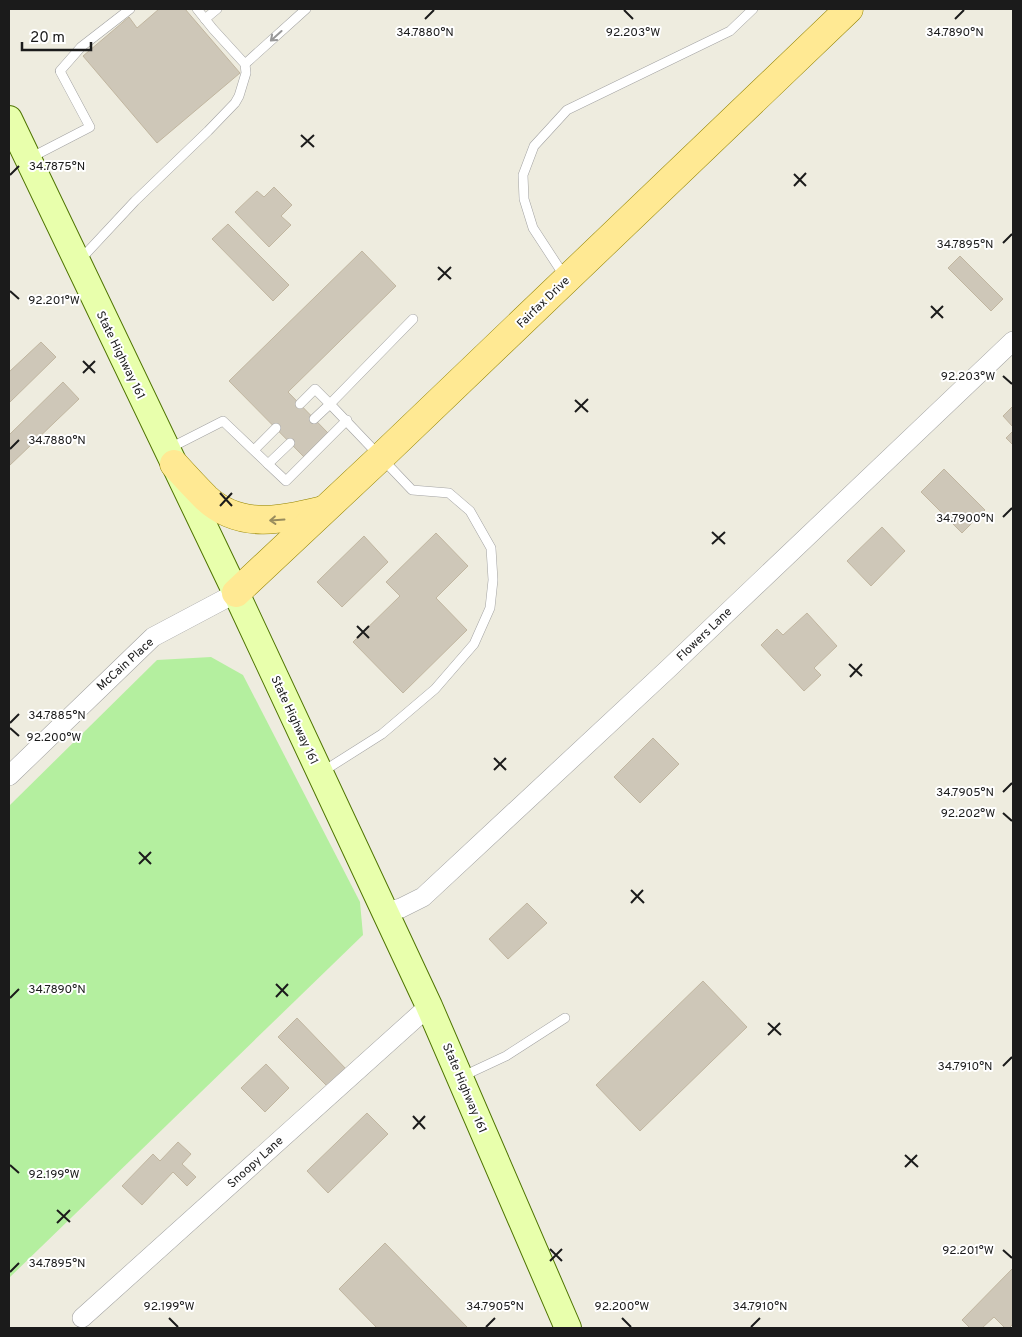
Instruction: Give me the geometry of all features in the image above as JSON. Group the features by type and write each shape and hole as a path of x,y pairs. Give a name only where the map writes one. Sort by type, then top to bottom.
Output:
{"main road":[{"name":"Fairfax Drive","path":"236,593 567,280 848,9"},
{"name":"State Highway 161","path":"9,119 236,593 429,1006 568,1328"},
{"path":"170,457 207,499 226,512 248,519 284,520 325,510"}],"street":[{"name":"Flowers Lane","path":"385,912 401,908 423,897 669,668 1013,341"},
{"name":"McCain Place","path":"9,776 153,638 236,593"},
{"name":"Snoopy Lane","path":"82,1318 429,1006"}],"lane":[{"path":"28,159 90,127 60,71 81,47 130,9"},
{"path":"78,263 135,201 235,103 246,72 246,64 197,9"},
{"path":"205,19 217,9"},
{"path":"246,64 306,9"},
{"path":"567,280 533,228 524,199 523,175 534,146 567,110 730,31 752,9"},
{"path":"314,419 413,319"},
{"path":"300,404 315,390 382,456 412,490 449,493 470,511 490,548 493,580 490,608 474,644 435,690 382,734 320,774"},
{"path":"170,457 223,421 286,481 347,420"},
{"path":"254,450 276,428"},
{"path":"268,464 290,443"},
{"path":"460,1077 506,1056 565,1018"}],"green space":[{"path":"211,657 243,675 360,902 363,935 9,1278 9,806 157,660"}],"building":[{"path":"159,9 185,9 240,73 157,143 83,56 129,17 137,28"},
{"path":"274,187 292,205 281,216 291,225 269,247 235,212 257,191 264,197"},
{"path":"228,224 289,285 273,301 212,239"},
{"path":"362,251 396,286 288,392 328,433 304,457 229,381"},
{"path":"960,256 1003,299 991,311 948,268"},
{"path":"41,342 56,357 9,403 9,372"},
{"path":"63,382 79,399 9,466 9,435"},
{"path":"1013,406 1013,427 1003,416"},
{"path":"1013,431 1013,445 1006,438"},
{"path":"944,469 985,510 962,533 921,492"},
{"path":"882,527 905,551 871,586 847,561"},
{"path":"436,533 468,566 436,598 467,630 403,693 353,642 400,596 386,582"},
{"path":"364,536 388,562 342,607 317,582"},
{"path":"807,613 837,646 814,668 821,675 804,691 761,645 777,629 783,635"},
{"path":"653,738 679,764 640,803 614,777"},
{"path":"527,903 547,923 508,959 489,939"},
{"path":"703,981 747,1027 640,1131 596,1085"},
{"path":"297,1018 347,1070 329,1088 278,1037"},
{"path":"266,1064 289,1088 265,1112 241,1088"},
{"path":"367,1113 388,1134 328,1193 307,1171"},
{"path":"178,1142 191,1154 182,1164 196,1177 187,1186 173,1172 142,1205 122,1186 153,1154 160,1161"},
{"path":"385,1243 468,1328 377,1328 339,1289"},
{"path":"1013,1268 1013,1324 1009,1328 1005,1328 994,1317 982,1328 970,1328 962,1320"}]}
